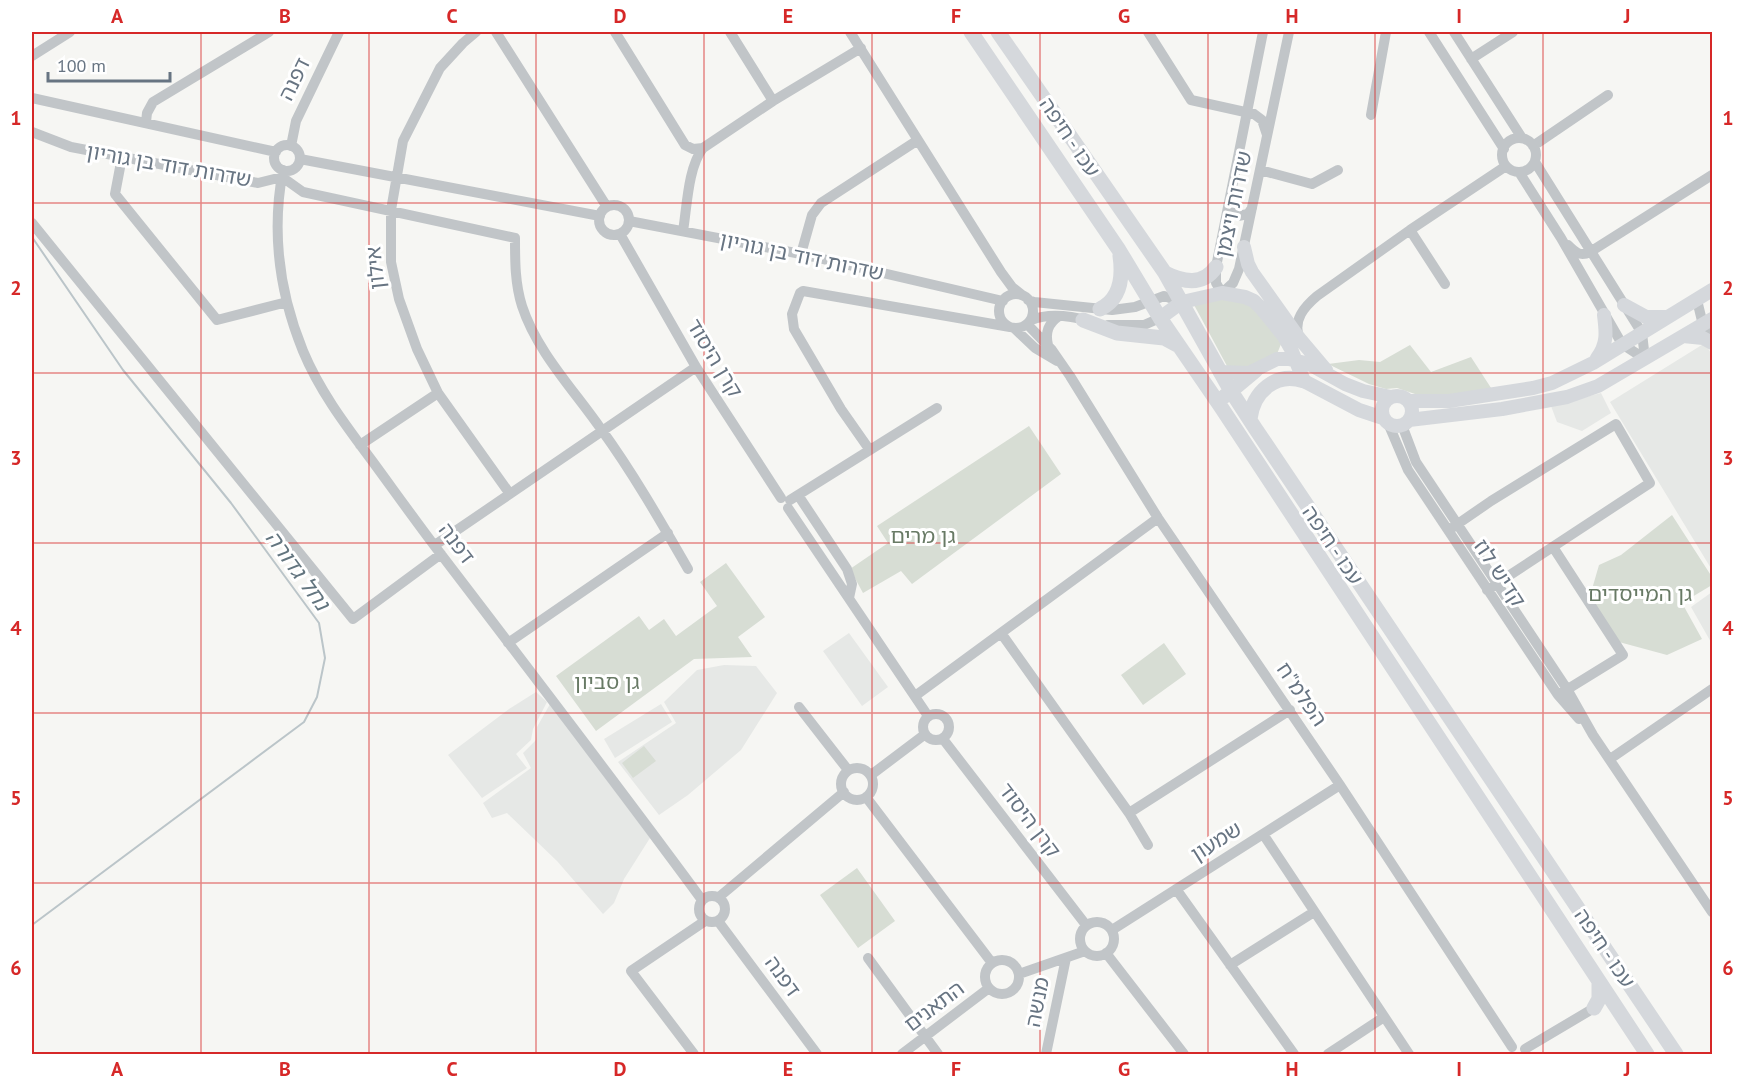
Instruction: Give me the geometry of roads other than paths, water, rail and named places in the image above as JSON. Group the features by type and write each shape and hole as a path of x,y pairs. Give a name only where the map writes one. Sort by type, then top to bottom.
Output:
{"highway":[{"name":"עכו - חיפה","path":"971,32 1119,250 1179,347 1221,407 1647,1054"},
{"name":"עכו - חיפה","path":"998,32 1165,273 1231,391 1676,1054"},
{"path":"1100,309 1112,300 1120,285 1122,275 1119,250"},
{"path":"1165,273 1180,280 1197,280 1207,277 1216,267"},
{"path":"1083,320 1117,333 1164,338 1179,347"},
{"path":"1221,407 1226,396 1255,371"},
{"path":"1250,420 1255,401 1267,385 1287,378 1304,381"},
{"path":"1599,982 1599,999 1594,1008 1610,1008 1619,1013"}],"main road":[{"path":"1244,247 1252,272 1299,338 1334,378"},
{"path":"1277,359 1296,360 1309,364 1363,392 1391,397 1401,396 1409,401 1449,401 1533,388 1559,380 1593,363 1713,290"},
{"path":"1160,318 1182,302 1222,293 1236,294 1254,301 1282,335 1296,360 1304,381 1359,410 1396,421 1502,409 1567,397 1598,386 1709,320"},
{"path":"1624,305 1646,317 1668,317"},
{"path":"1593,363 1602,352 1606,340 1604,315"},
{"path":"1220,372 1240,374 1255,371 1277,359 1284,347 1282,335"},
{"path":"1683,336 1703,338 1713,342"},
{"path":"1391,397 1387,399 1382,408 1396,421"},
{"path":"1396,421 1412,411 1409,401"}],"street":[{"path":"32,56 70,32"},
{"path":"146,122 147,113 153,102 269,32"},
{"name":"דפנה","path":"291,146 296,121 339,32"},
{"name":"אילון","path":"476,32 440,68 403,141 391,210 391,262 399,300 417,349 438,393 510,494"},
{"path":"300,159 603,211 616,205 624,208 630,221 626,230 620,234 611,235 600,226 603,211 496,32"},
{"path":"615,32 685,145 693,149 703,148"},
{"path":"730,32 773,101"},
{"path":"850,32 1001,272 1012,287 1025,298 1033,311 1029,322"},
{"name":"שדרות ויצמן","path":"1263,32 1216,267 1216,283 1222,293 1237,276 1289,32"},
{"path":"1371,116 1386,32"},
{"path":"1429,32 1504,149"},
{"path":"1454,32 1522,138 1533,146 1536,153 1535,162 1528,170 1519,172"},
{"path":"1471,58 1513,32"},
{"path":"1153,34 1191,100 1247,112 1262,120 1267,135"},
{"path":"683,231 693,170 703,148 773,101 861,48"},
{"path":"1533,146 1608,95"},
{"name":"שדרות דוד בן גוריון","path":"32,98 276,152"},
{"name":"שדרות דוד בן גוריון","path":"32,132 71,147 258,183 283,173 303,192 515,238 515,275 522,307 554,364 603,430"},
{"path":"1522,138 1511,141 1504,149 1503,158 1506,166 1519,172 1561,238 1622,344 1645,358"},
{"path":"801,254 812,215 821,203 918,140"},
{"path":"284,145 291,146 297,149 300,159 297,166 283,173 276,164 276,152 284,145"},
{"path":"122,157 115,194 217,320 287,302"},
{"path":"1535,162 1642,333 1645,358"},
{"path":"1299,338 1298,319 1308,303 1410,230 1506,166"},
{"path":"1260,170 1312,184 1338,170"},
{"name":"דפנה","path":"283,173 276,227 280,270 287,302 304,352 324,395 702,900"},
{"path":"1561,238 1577,253 1590,252 1713,175"},
{"path":"1229,204 1232,213 1238,216 1248,214 1252,208"},
{"name":"שדרות דוד בן גוריון","path":"630,221 801,254 1005,299"},
{"path":"32,223 353,619 438,549 510,494 696,367"},
{"path":"1410,230 1445,284"},
{"name":"קרן היסוד","path":"620,234 696,367 789,500 849,598 928,717"},
{"path":"1583,241 1593,243 1608,240"},
{"path":"1001,272 1005,299"},
{"name":"שדרות דוד בן גוריון","path":"869,449 842,409 791,322 794,305 803,291 1012,328"},
{"name":"שדרות דוד בן גוריון","path":"974,293 1000,316"},
{"path":"1160,318 1152,323 1136,326 1116,326 1059,316 1042,316 1012,328 1005,325 1000,316 1000,305 1005,299 1017,294 1034,302 1100,309 1127,309 1164,296 1182,302"},
{"path":"1697,300 1709,320 1713,342"},
{"path":"1048,346 1046,333 1048,327 1059,316"},
{"name":"הפלמ\"ח","path":"1029,322 1060,363 1158,518 1340,785 1510,1051"},
{"name":"הפלמ\"ח","path":"1012,328 1035,348 1060,363"},
{"path":"360,444 438,393"},
{"path":"849,598 852,584 847,569 789,500 937,408"},
{"name":"קדיש לוז","path":"1396,421 1416,462 1492,587 1713,912"},
{"path":"1454,527 1500,495 1616,424 1650,483 1492,587"},
{"path":"603,430 688,569"},
{"path":"915,696 1158,518"},
{"path":"508,643 668,533"},
{"path":"1553,547 1623,655 1563,692"},
{"path":"1001,633 1129,813 1148,845"},
{"path":"1610,759 1713,689"},
{"path":"799,707 848,770"},
{"path":"1129,813 1290,710"},
{"path":"936,714 947,720 949,732 943,739 935,741 924,735 923,723 928,717 936,714"},
{"path":"871,775 924,735"},
{"name":"קרן היסוד","path":"943,739 1086,925"},
{"path":"862,768 871,775 873,788 866,797 853,799 844,792 842,779 848,770 862,768"},
{"name":"שמעון","path":"1112,930 1340,785"},
{"path":"719,897 725,909 722,918 710,923 705,921 698,911 702,900 710,896 719,897 844,792"},
{"path":"866,797 992,963"},
{"path":"1263,834 1409,1054"},
{"path":"1176,889 1294,1054"},
{"path":"1230,965 1314,912"},
{"path":"694,1054 631,971 705,921"},
{"name":"דפנה","path":"718,921 817,1054"},
{"path":"1097,921 1108,925 1112,930 1113,945 1106,954 1095,956 1085,951 1080,941 1082,930 1086,925 1097,921"},
{"path":"1019,974 1085,951"},
{"path":"1106,954 1184,1054"},
{"path":"868,958 938,1054"},
{"name":"מנשה","path":"1046,1054 1065,958"},
{"path":"1003,960 1009,961 1017,968 1019,974 1017,984 1010,992 999,993 989,988 985,978 988,967 992,963 1003,960"},
{"name":"התאנים","path":"902,1054 989,988"},
{"path":"1510,1051 1519,1046 1527,1052 1594,1008"},
{"path":"1328,1054 1384,1017"}],"waterway":[{"name":"נחל גדורה","path":"32,237 123,370 231,503 319,623 325,658 317,697 304,722 32,925"}],"park label":[{"name":"גן מרים","path":"923,535"},
{"name":"גן המייסדים","path":"1640,593"},
{"name":"גן סביון","path":"607,681"}]}
